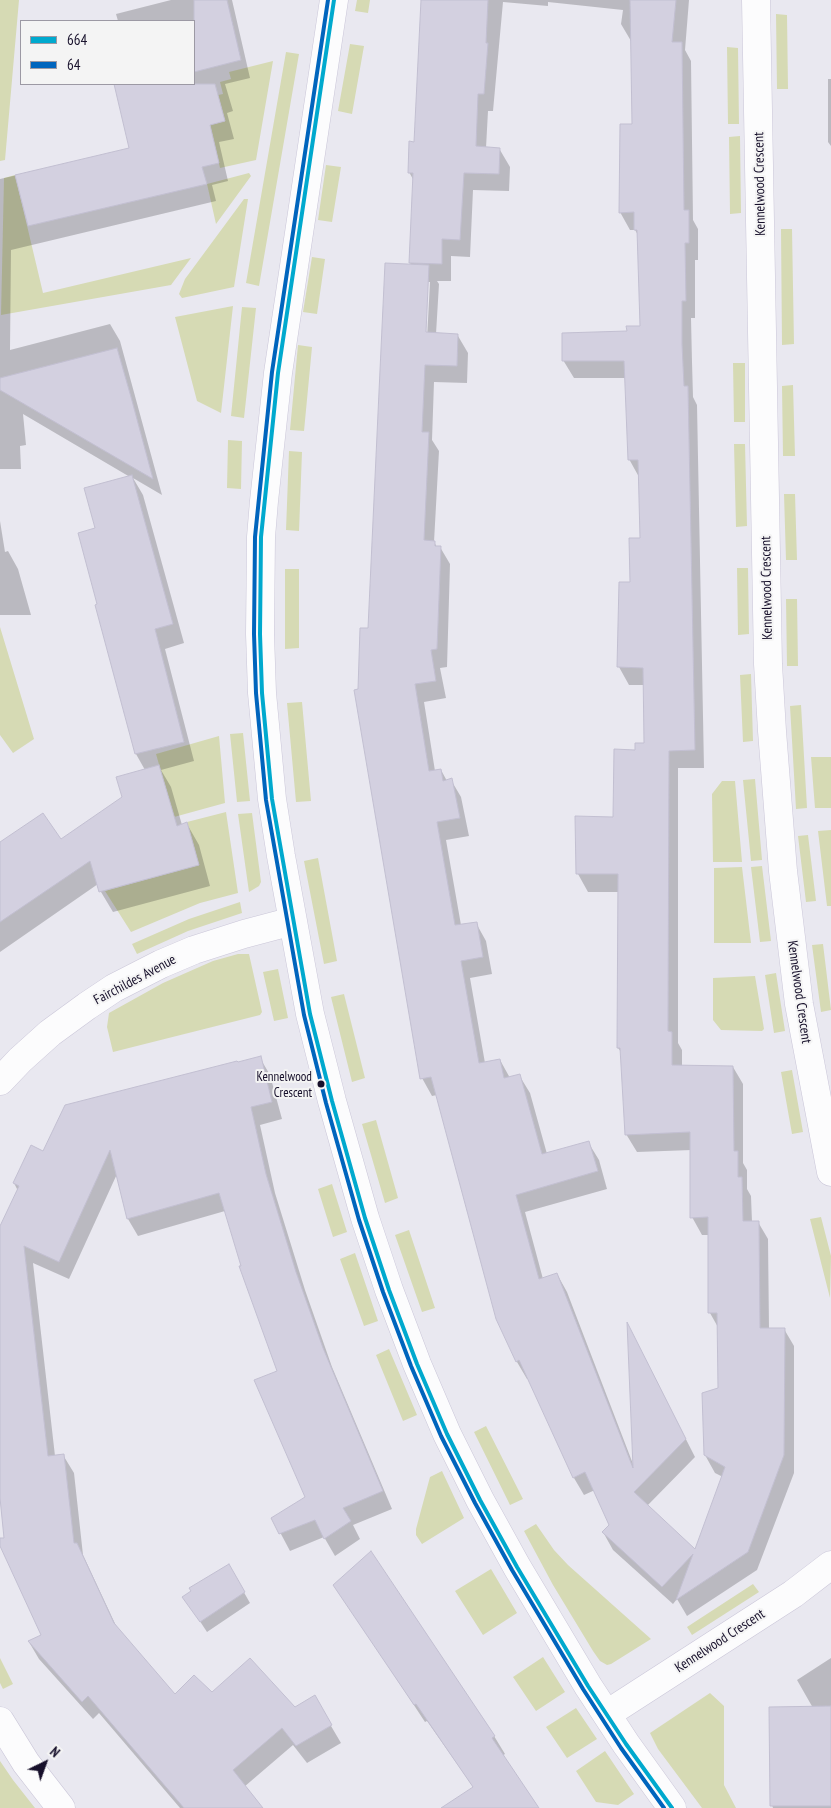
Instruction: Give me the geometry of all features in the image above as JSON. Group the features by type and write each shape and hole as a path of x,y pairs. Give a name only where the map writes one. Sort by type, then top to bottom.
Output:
{"street":[{"path":"334,0 278,373 264,492 260,555 260,653 265,733 272,799 293,921 314,1030 349,1163 389,1290 417,1364 447,1434 509,1554 558,1638 607,1714 672,1808"},
{"name":"Kennelwood Crescent","path":"756,0 768,664 772,731 783,871 799,1004 831,1172"},
{"name":"Fairchildes Avenue","path":"0,1081 50,1033 80,1010 114,988 161,964 194,950 293,921"},
{"name":"Kennelwood Crescent","path":"607,1714 793,1594 831,1565"},
{"path":"0,1721 26,1762 61,1808"}],"green space":[{"path":"0,0 19,0 5,160 0,161"},
{"path":"357,0 370,0 368,13 355,11"},
{"path":"776,14 787,15 788,89 777,89"},
{"path":"350,44 364,46 352,114 338,111"},
{"path":"727,47 738,48 739,124 728,124"},
{"path":"286,52 299,54 259,286 246,283"},
{"path":"273,61 256,160 220,168 210,125 225,121 218,95 223,94 220,82 231,79 229,72"},
{"path":"740,136 741,213 730,214 729,137"},
{"path":"326,165 341,167 332,222 318,220"},
{"path":"249,173 251,176 216,224 207,184"},
{"path":"15,175 43,293 191,258 171,285 1,315 4,178"},
{"path":"244,199 248,199 234,287 182,298 179,294 185,279"},
{"path":"781,229 792,229 794,344 782,345"},
{"path":"312,257 325,259 317,314 303,312"},
{"path":"233,306 221,413 197,401 175,317"},
{"path":"242,307 256,308 244,418 231,416"},
{"path":"298,345 312,347 304,431 290,430"},
{"path":"733,363 745,363 745,422 734,422"},
{"path":"793,385 795,456 783,456 782,386"},
{"path":"228,440 242,441 241,489 227,488"},
{"path":"734,444 745,444 747,526 736,527"},
{"path":"289,451 302,452 299,531 286,530"},
{"path":"784,494 795,494 797,560 786,560"},
{"path":"737,568 748,568 749,634 738,635"},
{"path":"285,569 299,569 299,648 285,649"},
{"path":"786,599 797,599 798,666 787,666"},
{"path":"0,627 34,739 13,753 0,735"},
{"path":"751,674 753,741 743,742 740,675"},
{"path":"302,702 311,801 296,802 287,703"},
{"path":"801,705 807,808 796,809 790,706"},
{"path":"243,733 250,801 237,802 230,734"},
{"path":"219,736 225,803 174,817 156,754"},
{"path":"811,757 831,757 831,808 815,808"},
{"path":"755,779 762,860 751,861 743,780"},
{"path":"722,781 735,781 742,862 713,862 712,794"},
{"path":"226,812 238,893 200,903 131,932 105,891 199,865 187,822"},
{"path":"252,813 261,882 259,886 249,892 238,814"},
{"path":"831,830 831,906 827,906 818,831"},
{"path":"808,835 816,901 806,902 798,836"},
{"path":"318,858 337,961 324,964 304,861"},
{"path":"762,866 771,941 760,942 751,867"},
{"path":"742,867 751,943 714,943 714,868"},
{"path":"240,902 242,913 188,931 137,954 132,944 189,919"},
{"path":"823,944 831,1010 821,1012 812,945"},
{"path":"238,954 249,954 262,1012 260,1015 113,1052 107,1027 109,1013 163,983 213,961"},
{"path":"278,969 288,1018 274,1021 263,972"},
{"path":"776,973 785,1031 774,1033 765,975"},
{"path":"755,976 764,1029 762,1031 721,1030 713,1020 713,978"},
{"path":"344,994 365,1078 352,1082 331,997"},
{"path":"792,1070 803,1132 792,1134 781,1072"},
{"path":"376,1120 398,1198 385,1203 362,1124"},
{"path":"332,1184 347,1232 333,1237 318,1189"},
{"path":"821,1217 831,1256 830,1298 810,1219"},
{"path":"409,1230 435,1308 422,1312 395,1235"},
{"path":"355,1253 378,1321 364,1326 340,1259"},
{"path":"389,1349 417,1415 403,1421 376,1355"},
{"path":"486,1426 523,1499 510,1505 474,1432"},
{"path":"442,1471 464,1518 422,1544 416,1535 416,1529 430,1477"},
{"path":"536,1524 554,1550 568,1565 651,1639 611,1664 607,1665 600,1661 553,1585 524,1531"},
{"path":"491,1569 517,1613 483,1635 455,1591"},
{"path":"753,1584 759,1592 692,1635 687,1627"},
{"path":"543,1657 565,1692 536,1711 513,1677"},
{"path":"0,1658 13,1684 3,1689 0,1683"},
{"path":"710,1693 724,1706 724,1785 736,1808 702,1808 658,1749 650,1733"},
{"path":"576,1708 597,1739 567,1758 546,1727"},
{"path":"605,1751 634,1794 618,1805 596,1802 576,1771"},
{"path":"0,1761 13,1780 35,1808 0,1808"}],"building":[{"path":"194,0 227,0 241,60 195,72"},
{"path":"421,0 488,0 486,43 488,43 484,94 478,94 476,146 500,148 499,174 464,173 460,240 442,239 442,264 409,263 413,173 408,173 409,141 414,142"},
{"path":"630,0 676,0 672,42 682,42 684,210 689,210 689,243 685,243 686,301 682,301 682,344 684,386 688,386 695,750 669,751 668,1031 672,1032 672,1065 733,1066 734,1151 738,1151 738,1177 742,1177 743,1221 759,1221 760,1328 785,1328 784,1455 748,1552 676,1600 693,1554 662,1587 602,1532 609,1525 585,1472 573,1478 519,1360 516,1362 496,1319 431,1077 420,1079 354,690 358,689 360,628 368,628 385,263 429,265 426,332 458,334 457,366 425,365 422,432 429,432 424,540 435,541 435,546 441,546 437,649 431,650 436,681 415,684 429,771 441,769 443,781 452,778 460,818 437,822 455,925 477,922 483,957 461,961 479,1063 500,1059 504,1078 520,1074 542,1154 589,1141 598,1171 516,1195 539,1279 557,1273 633,1468 627,1322 686,1439 634,1492 695,1549 725,1467 704,1455 702,1393 718,1388 717,1313 708,1313 708,1217 690,1218 690,1132 625,1135 620,1048 617,1048 618,874 576,874 575,816 613,817 614,749 635,750 635,743 644,743 643,668 617,667 619,582 630,582 629,538 640,538 638,460 628,460 624,361 562,361 562,333 627,331 626,326 640,326 637,230 634,230 634,212 619,213 620,124 632,124"},
{"path":"215,84 225,121 210,125 219,163 202,167 207,184 28,226 15,175 129,148 114,85"},
{"path":"117,348 153,479 0,390 0,378"},
{"path":"132,475 173,624 155,629 184,742 135,754 95,605 97,604 78,533 95,528 84,488"},
{"path":"159,765 177,826 187,822 199,865 99,892 90,861 0,922 0,842 43,813 61,839 122,797 116,777"},
{"path":"261,1056 272,1102 251,1107 266,1174 296,1272 323,1348 383,1491 343,1508 351,1521 324,1539 315,1520 279,1534 271,1518 305,1497 254,1380 277,1371 239,1266 241,1266 219,1193 127,1219 110,1150 59,1262 24,1246 48,1456 64,1454 74,1543 77,1543 114,1623 175,1694 194,1675 212,1692 250,1658 295,1707 315,1695 332,1725 296,1746 282,1728 233,1770 263,1808 184,1808 88,1696 82,1702 28,1641 41,1635 0,1546 0,1538 4,1538 0,1498 0,1226 19,1186 13,1183 31,1145 43,1151 65,1105"},
{"path":"371,1551 495,1736 492,1738 539,1808 441,1808 473,1787 416,1704 414,1705 333,1585"},
{"path":"229,1564 245,1592 200,1622 182,1597 191,1591 189,1588"},
{"path":"831,1706 831,1806 770,1806 769,1707"}],"transit line":[{"name":"64","path":"328,0 272,372 255,537 254,634 256,693 266,800 304,1015 326,1103 359,1220 383,1292 411,1366 441,1436 512,1570 583,1689 621,1748 664,1808"},
{"name":"664","path":"334,0 278,373 261,537 260,634 262,693 272,799 310,1014 365,1218 389,1290 417,1364 447,1434 480,1500 517,1567 588,1686 626,1744 672,1808"}],"place":[{"name":"Kennelwood Crescent","path":"321,1084"}]}
